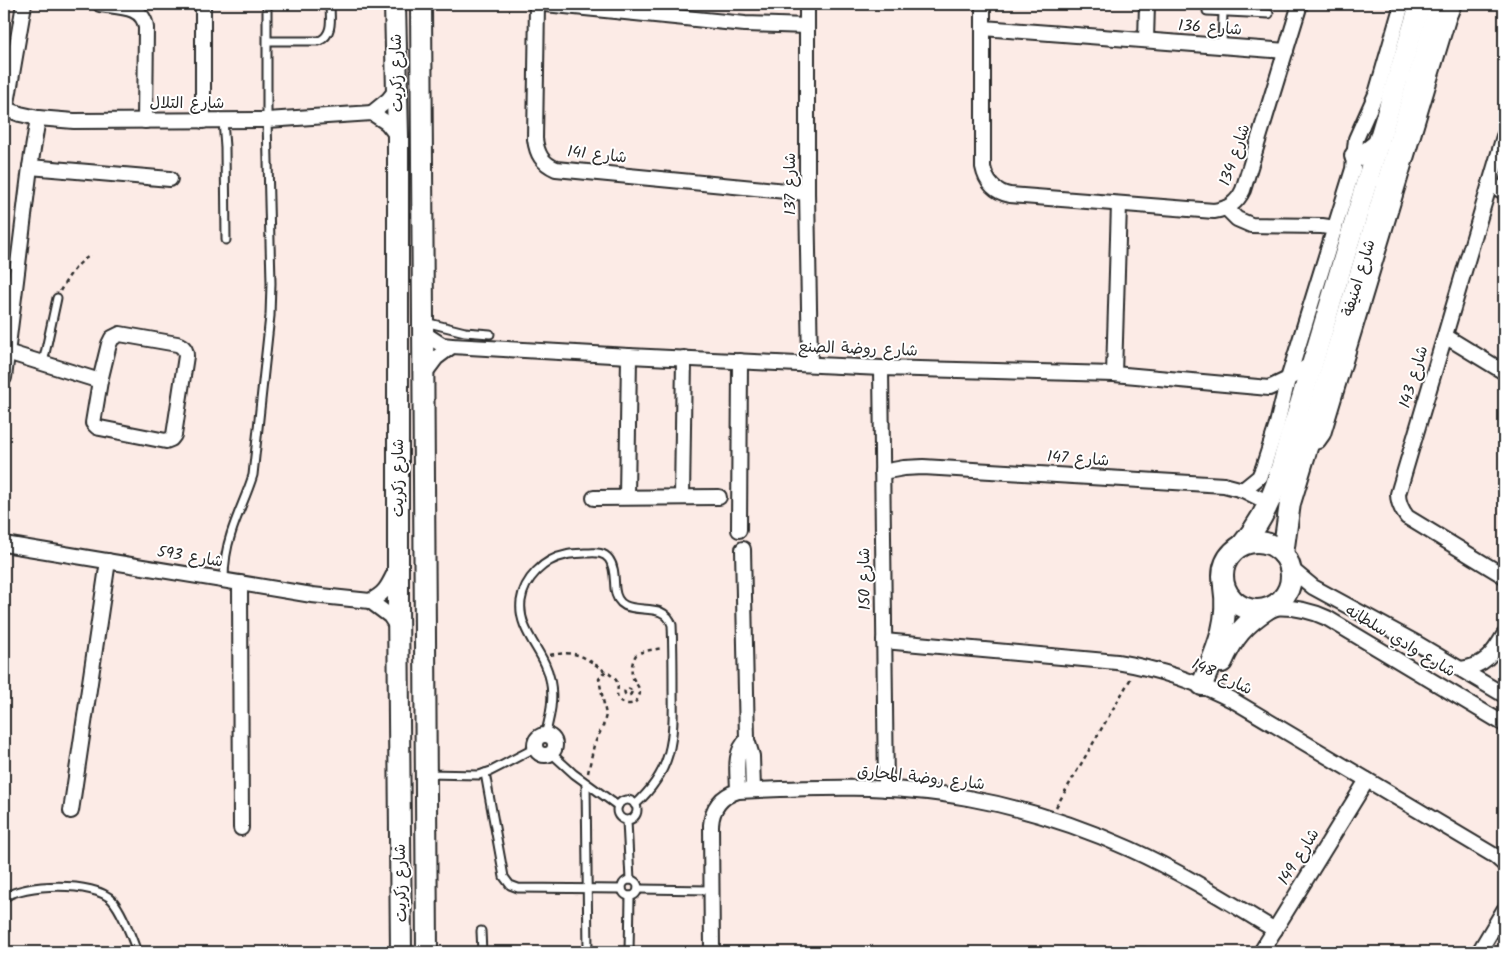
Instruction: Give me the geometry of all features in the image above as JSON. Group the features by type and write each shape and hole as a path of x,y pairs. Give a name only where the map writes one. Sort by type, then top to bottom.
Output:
{"street":[{"path":"5,109 24,4"},
{"path":"100,4 136,11 145,23 145,121"},
{"path":"203,4 204,121"},
{"name":"شارع زكريت","path":"395,4 398,137 398,628 401,952"},
{"name":"شارع زكريت","path":"420,4 424,374 426,952"},
{"name":"شارع 141","path":"537,4 535,139 537,152 545,162 556,168 807,193"},
{"path":"545,4 735,23 807,26"},
{"name":"شارع 137","path":"807,4 807,193 810,364"},
{"name":"شارع 134","path":"983,4 984,167 990,184 999,191 1010,195 1207,211 1226,208 1236,201 1243,190 1300,4"},
{"path":"1146,40 1147,4"},
{"path":"1243,490 1261,472 1276,428 1288,379 1353,169 1358,134 1376,94 1402,4"},
{"name":"شارع امنيفة","path":"1242,545 1256,528 1269,503 1285,456 1420,4"},
{"name":"شارع امنيفة","path":"1287,561 1290,503 1440,4"},
{"path":"1308,444 1318,441 1323,434 1454,4"},
{"name":"شارع 136","path":"983,28 1286,51"},
{"path":"396,90 372,114 387,122 398,137"},
{"name":"شارع التلال","path":"5,109 56,121 223,121 372,114"},
{"path":"4,378 38,118"},
{"name":"شارع 143","path":"1504,136 1398,494 1398,502 1407,517 1504,576"},
{"path":"1355,156 1364,155 1379,143"},
{"path":"30,168 170,179"},
{"path":"1491,184 1504,192"},
{"path":"1114,374 1119,204"},
{"path":"1226,208 1237,219 1251,225 1322,226 1335,228"},
{"name":"شارع روضة الصنع","path":"422,327 442,345 452,346 881,368 1114,374 1268,388 1288,379 1313,363"},
{"path":"120,334 177,344 183,347 186,356 172,437 166,441 97,428 93,420 100,381 110,341 116,335 120,334"},
{"path":"1445,336 1504,372"},
{"path":"424,374 436,358 452,346"},
{"path":"7,352 100,381"},
{"path":"627,497 629,356"},
{"path":"682,497 684,358"},
{"path":"739,530 740,361"},
{"name":"شارع 150","path":"881,368 886,789"},
{"path":"1262,386 1276,405 1276,428 1285,456"},
{"name":"شارع 147","path":"882,472 923,467 1224,486 1243,490 1269,503"},
{"path":"594,498 720,497"},
{"path":"1249,543 1264,543 1278,549 1287,561 1291,583 1289,590 1280,602 1251,619 1238,634 1206,687 1225,621 1226,609 1223,579 1226,563 1230,555 1242,545 1249,543"},
{"name":"شارع 593","path":"4,544 331,598 370,601"},
{"path":"743,549 747,740 752,756 753,790"},
{"path":"71,811 108,561"},
{"name":"شارع وادي سلطانه","path":"1287,561 1313,587 1374,619 1499,692"},
{"path":"398,568 387,588 381,595 370,601 390,616 398,628"},
{"path":"240,583 240,828"},
{"path":"1224,587 1232,600 1238,605 1252,610 1268,609"},
{"name":"شارع وادي سلطانه","path":"1268,609 1300,608 1327,618 1504,724"},
{"path":"1461,669 1476,666 1492,655 1504,635"},
{"name":"شارع 148","path":"884,640 1118,662 1179,676 1236,702 1495,856 1504,864"},
{"path":"1492,655 1490,674 1499,692"},
{"path":"545,735 549,736 555,746 551,753 542,755 535,748 535,740 545,735"},
{"path":"738,791 738,752 747,740"},
{"name":"شارع 149","path":"1261,952 1367,780"},
{"name":"شارع روضة المحارق","path":"712,952 711,826 716,806 726,796 738,791 820,787 886,789 967,798 1049,819 1097,835 1159,862 1275,930"},
{"path":"1479,952 1504,910"}],"lane":[{"path":"224,580 224,565 230,536 253,475 270,316 267,4"},
{"path":"268,41 323,40 330,29 330,4"},
{"path":"1207,11 1269,14"},
{"path":"1222,46 1223,12"},
{"path":"223,121 226,240"},
{"path":"43,363 57,298"},
{"path":"422,327 490,334"},
{"path":"545,735 551,711 552,692 548,670 527,633 522,619 521,602 523,592 530,578 541,567 556,558 597,552 608,557 613,566 615,592 618,600 628,607 657,610 667,615 672,625 673,727 670,749 663,770 657,780 635,805"},
{"path":"426,774 472,775 485,773 535,748"},
{"path":"551,753 586,784 618,806"},
{"path":"485,773 504,877 510,885 518,888 622,889"},
{"path":"586,784 588,952"},
{"path":"628,800 635,805 637,813 635,817 627,821 617,814 618,806 628,800"},
{"path":"627,821 630,880"},
{"path":"630,880 636,883 638,889 637,893 630,896 623,893 622,889 624,883 630,880"},
{"path":"4,898 16,893 47,886 91,889 101,892 112,899 126,925 137,952"},
{"path":"638,889 712,890"},
{"path":"629,952 630,896"},
{"path":"481,931 482,952"},
{"path":"1135,952 1144,952"}],"path":[{"path":"57,298 58,292 78,265 91,255"},
{"path":"640,696 639,688 632,676 632,663 636,655 644,651 672,647"},
{"path":"541,656 566,652 587,658 615,679 617,687 616,697 623,703 632,704 640,696"},
{"path":"1049,819 1138,666"},
{"path":"586,784 594,745 604,722 605,708 599,679 603,673 607,672"},
{"path":"617,687 625,691 628,696 632,692 640,696"}]}
